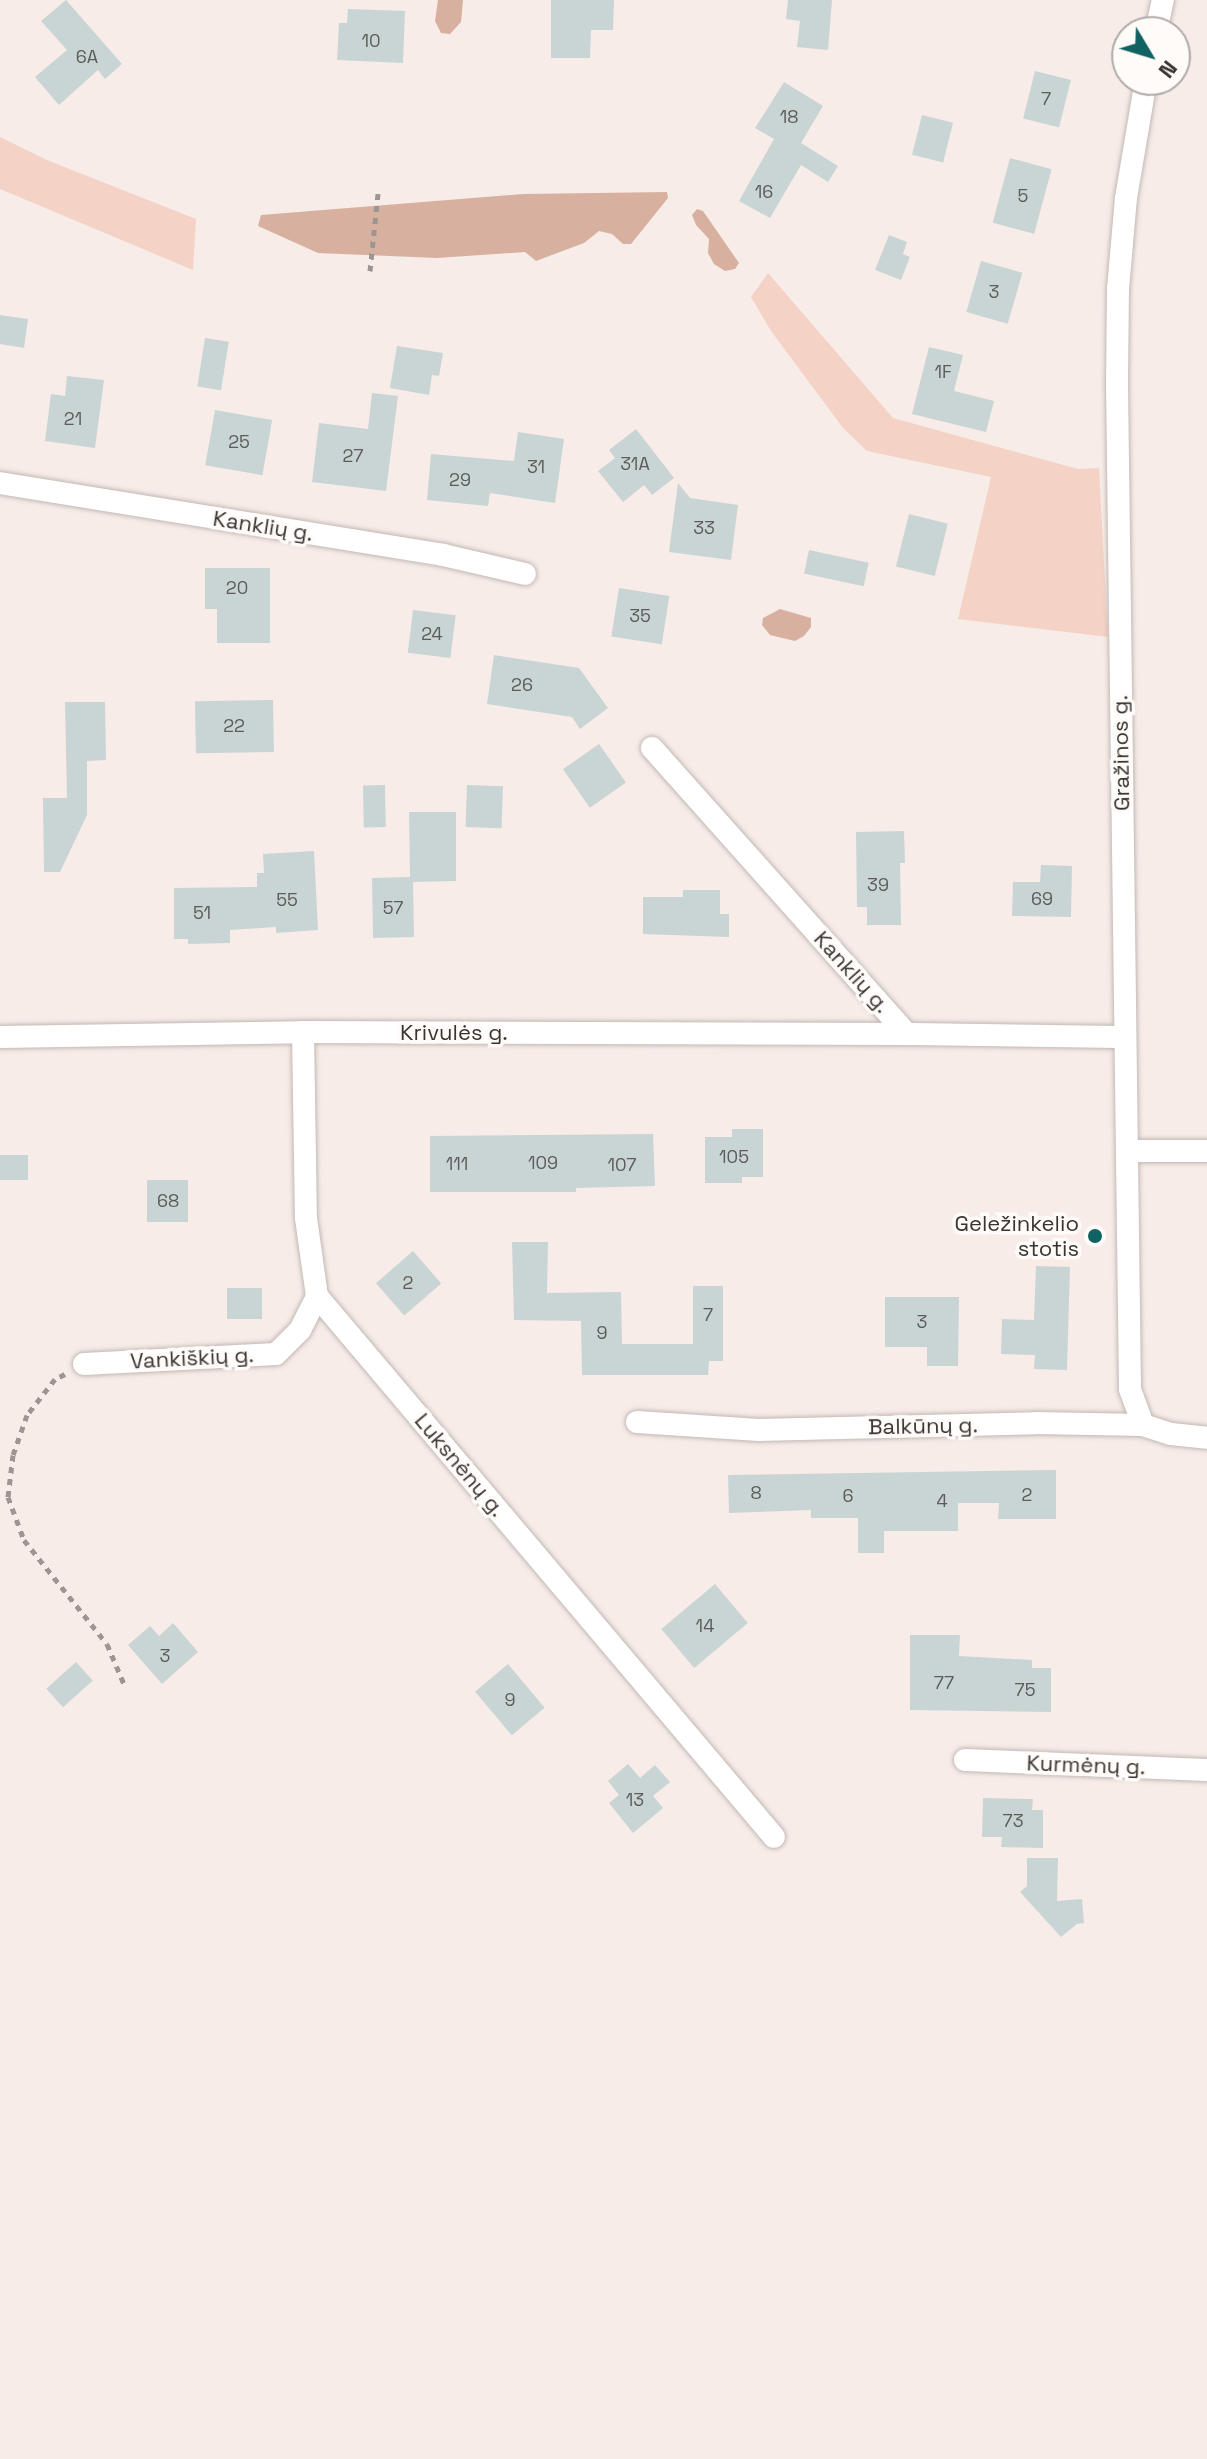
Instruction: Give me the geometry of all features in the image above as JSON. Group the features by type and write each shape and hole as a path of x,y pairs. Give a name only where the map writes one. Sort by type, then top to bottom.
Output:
{"street":[{"name":"Gražinos g.","path":"1143,96 1126,198 1118,289 1130,1389 1143,1425"},
{"name":"Kanklių g.","path":"0,483 443,555 525,574"},
{"name":"Kanklių g.","path":"652,748 907,1034 1124,1037"},
{"name":"Krivulės g.","path":"0,1037 303,1032 907,1034"},
{"path":"303,1032 306,1218 317,1296"},
{"path":"1127,1151 1207,1151"},
{"name":"Vankiškių g.","path":"84,1364 276,1354 300,1330 317,1296"},
{"name":"Luksnėnų g.","path":"317,1296 774,1837"},
{"name":"Balkūnų g.","path":"637,1422 759,1430 1036,1423 1143,1425 1171,1434 1207,1438"},
{"name":"Kurmėnų g.","path":"965,1760 1207,1770"}],"path":[{"path":"370,271 378,193"},
{"path":"84,1364 55,1379 27,1415 13,1455 8,1497 24,1540 107,1644 124,1684"}],"shaded area":[{"path":"438,0 463,0 461,22 450,34 441,33 435,21"},
{"path":"0,137 47,160 196,219 193,270 0,189"},
{"path":"667,192 668,198 631,244 623,244 612,234 599,231 584,243 536,261 525,252 437,258 318,253 258,226 261,215 523,194"},
{"path":"697,209 703,211 739,263 735,269 725,271 714,264 708,253 709,239 696,225 692,215"},
{"path":"768,273 893,418 1078,469 1099,468 1108,637 958,619 991,477 867,451 843,428 771,331 751,297"},
{"path":"780,609 811,618 811,627 804,636 795,641 770,635 762,625 763,618"}],"building":[{"path":"66,0 122,64 105,79 98,70 59,105 35,77 67,50 41,21"},
{"path":"551,0 614,0 613,30 591,30 590,58 551,58"},
{"path":"788,0 832,0 828,50 797,47 800,21 786,19"},
{"path":"348,9 405,11 403,63 337,60 339,23 347,23"},
{"path":"1035,71 1071,80 1059,127 1023,119"},
{"path":"784,82 823,106 801,143 838,166 828,182 801,165 770,218 739,201 774,139 755,128"},
{"path":"922,115 953,123 943,163 912,155"},
{"path":"1010,158 1052,169 1034,234 993,223"},
{"path":"889,235 907,242 903,254 910,257 901,280 875,270"},
{"path":"981,261 1022,273 1008,324 966,312"},
{"path":"0,315 28,319 24,348 0,344"},
{"path":"205,338 229,342 221,390 197,386"},
{"path":"397,346 443,353 439,376 432,375 429,395 390,388"},
{"path":"929,347 963,355 954,391 994,401 986,432 912,414"},
{"path":"67,376 104,380 95,448 45,441 51,394 65,396"},
{"path":"372,393 398,396 386,491 312,482 319,423 368,429"},
{"path":"215,410 272,420 262,475 205,465"},
{"path":"636,429 674,478 652,495 644,485 623,502 598,471 615,458 609,450"},
{"path":"518,432 564,439 555,503 490,493 488,506 427,500 431,454 514,461"},
{"path":"678,483 690,498 738,505 731,560 669,552"},
{"path":"909,514 948,524 935,576 896,566"},
{"path":"809,550 869,563 864,586 804,573"},
{"path":"205,568 270,568 270,643 217,643 217,609 205,609"},
{"path":"619,588 669,596 662,644 611,636"},
{"path":"413,610 456,615 450,658 408,653"},
{"path":"494,655 579,668 608,708 580,729 572,717 487,704"},
{"path":"273,700 274,752 196,753 195,701"},
{"path":"65,702 105,702 106,760 87,761 87,815 60,872 44,872 43,798 67,798"},
{"path":"599,744 626,783 590,808 563,769"},
{"path":"363,785 385,785 386,827 364,827"},
{"path":"467,785 503,786 502,828 466,827"},
{"path":"409,812 456,812 456,881 413,882 414,937 373,938 372,878 410,877"},
{"path":"904,831 905,863 900,863 901,925 867,925 867,907 857,907 856,832"},
{"path":"314,851 318,930 276,933 276,927 230,930 230,943 188,944 188,939 174,939 174,888 257,887 257,873 264,873 263,854"},
{"path":"1041,865 1072,866 1071,917 1012,916 1013,882 1040,882"},
{"path":"683,890 720,890 720,914 729,914 729,937 643,934 643,897 683,897"},
{"path":"732,1129 763,1129 763,1177 742,1177 742,1183 705,1183 705,1137 732,1137"},
{"path":"653,1134 655,1186 576,1188 576,1192 430,1192 430,1136"},
{"path":"0,1155 28,1155 28,1180 0,1180"},
{"path":"147,1180 188,1180 188,1222 147,1222"},
{"path":"512,1242 548,1242 547,1293 621,1292 622,1344 693,1344 693,1286 723,1286 723,1361 709,1361 708,1375 582,1375 581,1321 514,1320"},
{"path":"413,1251 441,1283 404,1316 376,1283"},
{"path":"1036,1266 1070,1267 1067,1370 1034,1369 1035,1355 1001,1354 1002,1319 1034,1320"},
{"path":"227,1288 262,1288 262,1319 227,1319"},
{"path":"885,1297 959,1297 958,1366 927,1366 927,1347 885,1347"},
{"path":"1056,1470 1056,1519 998,1519 999,1503 958,1503 958,1531 884,1531 884,1553 858,1553 858,1518 811,1518 811,1510 729,1513 728,1475"},
{"path":"715,1584 748,1623 694,1668 661,1629"},
{"path":"173,1623 198,1652 162,1684 128,1645 150,1626 159,1636"},
{"path":"910,1635 960,1635 959,1656 1032,1660 1032,1668 1051,1668 1051,1712 910,1710"},
{"path":"76,1662 93,1681 63,1707 46,1689"},
{"path":"508,1664 545,1708 512,1735 475,1692"},
{"path":"628,1764 640,1778 655,1765 670,1782 653,1796 663,1808 633,1833 609,1803 619,1795 608,1781"},
{"path":"983,1798 1033,1799 1032,1810 1043,1810 1043,1848 1001,1847 1002,1837 982,1837"},
{"path":"1027,1858 1058,1858 1057,1901 1082,1899 1084,1923 1077,1924 1061,1937 1020,1892 1027,1886"}],"place":[{"name":"Geležinkelio stotis","path":"1095,1236"}]}
